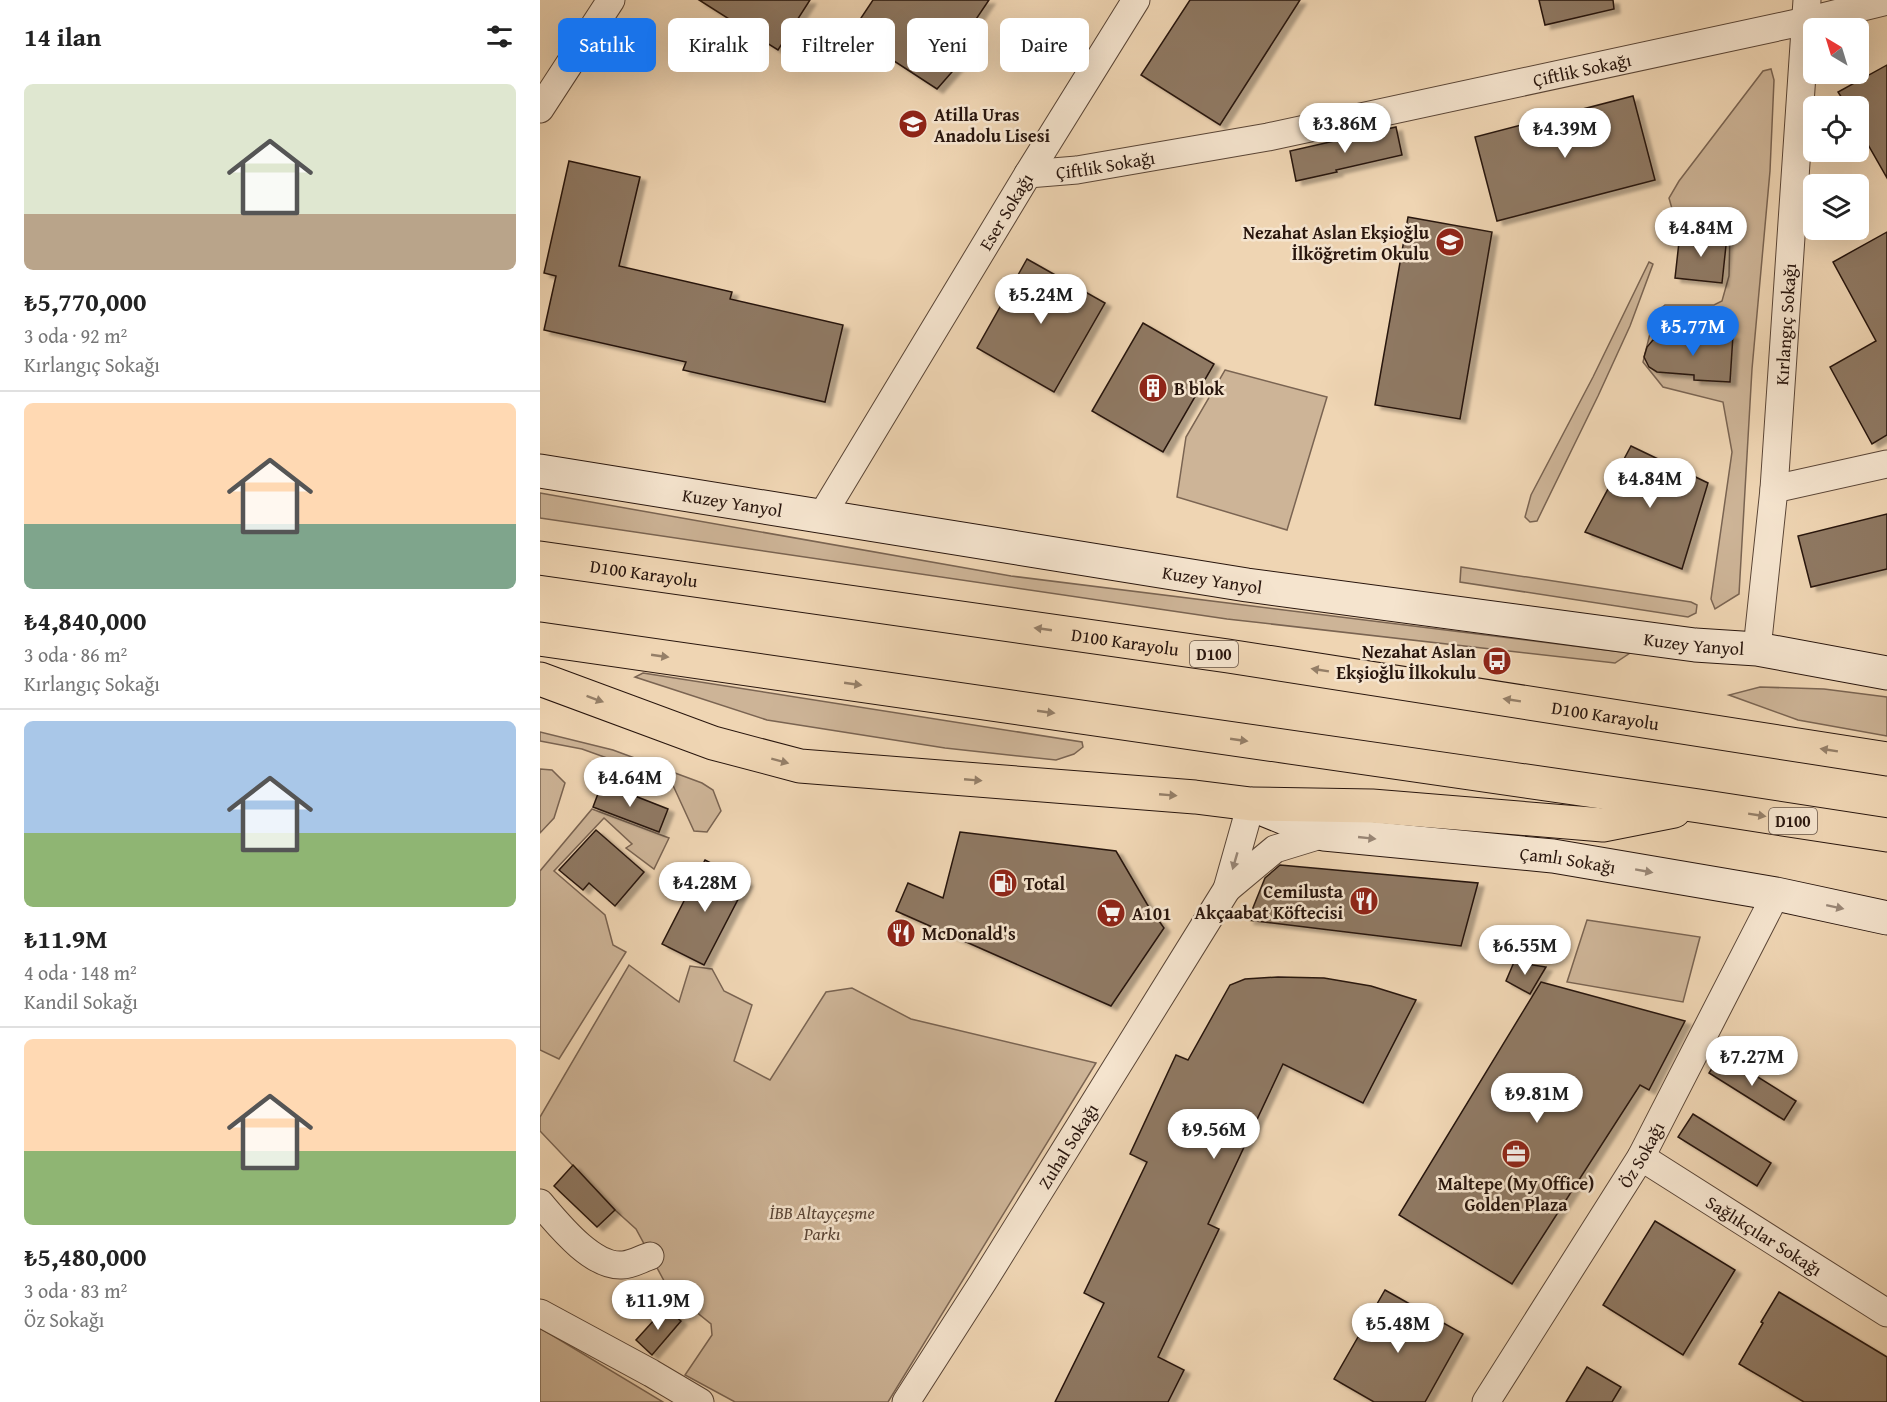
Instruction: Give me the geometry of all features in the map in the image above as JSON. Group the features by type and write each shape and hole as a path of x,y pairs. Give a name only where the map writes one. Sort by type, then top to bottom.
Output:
{"highway":[{"name":"D100 Karayolu","path":"540,558 1228,656 1887,759"},
{"name":"D100","path":"540,639 1887,835"},
{"path":"540,679 713,742 800,766 1195,797 1251,804 1372,806 1602,825 1699,806"}],"main road":[{"name":"Kuzey Yanyol","path":"540,471 1247,585 1695,645 1757,649 1887,673"},
{"name":"Çamlı Sokağı","path":"1251,804 1324,834 1553,856 1776,894 1887,918"}],"street":[{"path":"540,109 611,0"},
{"name":"Eser Sokağı","path":"821,517 1136,0"},
{"name":"Çiftlik Sokağı","path":"1028,174 1077,170 1268,137 1807,10 1887,1"},
{"name":"Kırlangıç Sokağı","path":"1757,649 1774,489 1807,10"},
{"path":"1774,489 1887,464"},
{"name":"Zuhal Sokağı","path":"906,1402 1227,890 1251,804"},
{"name":"Zuhal Sokağı","path":"1227,890 1275,849 1324,834"},
{"name":"Öz Sokağı","path":"1486,1402 1641,1157 1776,894"},
{"name":"Sağlıkçılar Sokağı","path":"1641,1157 1887,1313"},
{"path":"540,1203 572,1239 607,1263 622,1265 650,1256"},
{"path":"540,1313 700,1402"}],"green space":[{"path":"1771,69 1774,80 1770,171 1752,369 1739,594 1715,609 1711,599 1732,452 1723,402 1663,387 1643,362 1655,313 1665,305 1714,305 1722,301 1729,276 1730,230 1724,226 1679,222 1674,216 1669,198 1679,181 1763,71"},
{"path":"1649,262 1653,264 1630,326 1598,396 1537,521 1530,522 1525,517 1531,495 1593,377"},
{"path":"1225,370 1327,397 1287,530 1177,497 1186,437"},
{"path":"540,493 1011,576 1630,653 1615,663 1227,619 540,518"},
{"path":"1461,567 1691,602 1697,605 1696,613 1688,617 1460,582"},
{"path":"643,673 1082,742 1083,747 1074,754 1056,760 945,748 767,720 635,677"},
{"path":"1760,687 1824,689 1887,697 1887,736 1798,720 1729,695"},
{"path":"540,732 613,750 702,783 713,790 721,811 707,832 694,831 671,781 582,749 540,741"},
{"path":"540,769 552,770 565,783 554,818 540,833"},
{"path":"592,809 669,838 654,869 626,848 632,844 604,818 554,871 605,915 613,945 626,952 559,1059 540,1050 540,871"},
{"path":"1587,920 1700,937 1683,1002 1567,982"},
{"name":"İBB Altayçeşme Parkı","path":"629,965 679,1002 690,966 712,969 724,991 752,1005 734,1061 770,1080 826,992 852,988 911,1019 1096,1063 888,1402 735,1402 685,1375 712,1335 711,1324 669,1290 636,1229 540,1131 540,1117"},
{"path":"540,1328 663,1402 540,1402"}],"building":[{"path":"699,0 810,0 798,18 781,18 781,45 778,50 769,44 769,18 727,18"},
{"path":"873,0 989,0 977,18 907,18 907,69 895,62 895,18 861,18"},
{"path":"1190,0 1300,0 1220,125 1141,75"},
{"path":"1539,0 1613,0 1614,9 1545,25"},
{"path":"1887,65 1887,178 1869,146 1869,96 1841,96 1838,92 1853,84 1869,84 1869,75"},
{"path":"911,72 952,72 937,89"},
{"path":"1633,96 1655,180 1497,221 1475,137"},
{"path":"1396,127 1402,155 1296,181 1290,151"},
{"path":"569,161 640,177 619,266 732,292 730,299 843,325 825,402 683,370 686,362 544,330 556,276 544,273"},
{"path":"1408,217 1492,232 1460,419 1375,405"},
{"path":"1887,232 1887,435 1872,444 1830,367 1876,341 1833,262"},
{"path":"1680,233 1727,236 1722,283 1675,278"},
{"path":"1027,259 1105,303 1054,392 977,348"},
{"name":"B blok","path":"1143,323 1214,364 1163,452 1092,411"},
{"path":"1697,334 1733,335 1730,382 1694,380 1694,375 1657,372 1649,367 1644,357 1647,347 1653,340 1663,337 1696,344"},
{"path":"1631,446 1708,483 1682,569 1585,532"},
{"path":"1887,514 1887,569 1811,587 1798,536"},
{"path":"602,783 668,809 659,832 593,807"},
{"path":"596,830 644,872 615,906 589,883 583,890 559,870"},
{"path":"960,832 1116,851 1164,928 1111,1006 896,911 908,883 943,898"},
{"path":"705,860 747,882 704,965 662,944"},
{"name":"Cemilusta Akçaabat Köftecisi","path":"1280,865 1478,883 1461,946 1248,920 1265,878"},
{"path":"1514,962 1546,967 1530,994 1506,981"},
{"path":"1324,978 1371,986 1416,1000 1363,1103 1283,1064 1208,1224 1219,1229 1158,1357 1184,1370 1168,1402 1055,1402 1104,1303 1084,1293 1147,1162 1130,1154 1176,1055 1188,1060 1230,985 1245,979"},
{"name":"Maltepe (My Office) Golden Plaza","path":"1541,982 1685,1021 1649,1090 1640,1085 1512,1284 1399,1215"},
{"path":"1721,1054 1796,1101 1784,1120 1709,1073"},
{"path":"1693,1114 1771,1163 1757,1186 1678,1137"},
{"path":"573,1165 615,1210 597,1227 554,1186"},
{"path":"1655,1221 1735,1270 1683,1355 1603,1305"},
{"path":"1385,1290 1463,1334 1425,1402 1374,1402 1334,1379"},
{"path":"1779,1292 1887,1357 1887,1402 1804,1402 1739,1364"},
{"path":"665,1308 681,1321 652,1355 636,1340"},
{"path":"1587,1367 1621,1387 1612,1402 1566,1402"}],"place":[{"name":"Atilla Uras Anadolu Lisesi","path":"913,124"},
{"name":"Nezahat Aslan Ekşioğlu İlköğretim Okulu","path":"1450,242"},
{"name":"B blok","path":"1153,388"},
{"name":"Nezahat Aslan Ekşioğlu İlkokulu","path":"1497,661"},
{"name":"Total","path":"1003,883"},
{"name":"Cemilusta Akçaabat Köftecisi","path":"1364,901"},
{"name":"A101","path":"1111,913"},
{"name":"McDonald's","path":"901,933"},
{"name":"Maltepe (My Office) Golden Plaza","path":"1516,1154"}]}
